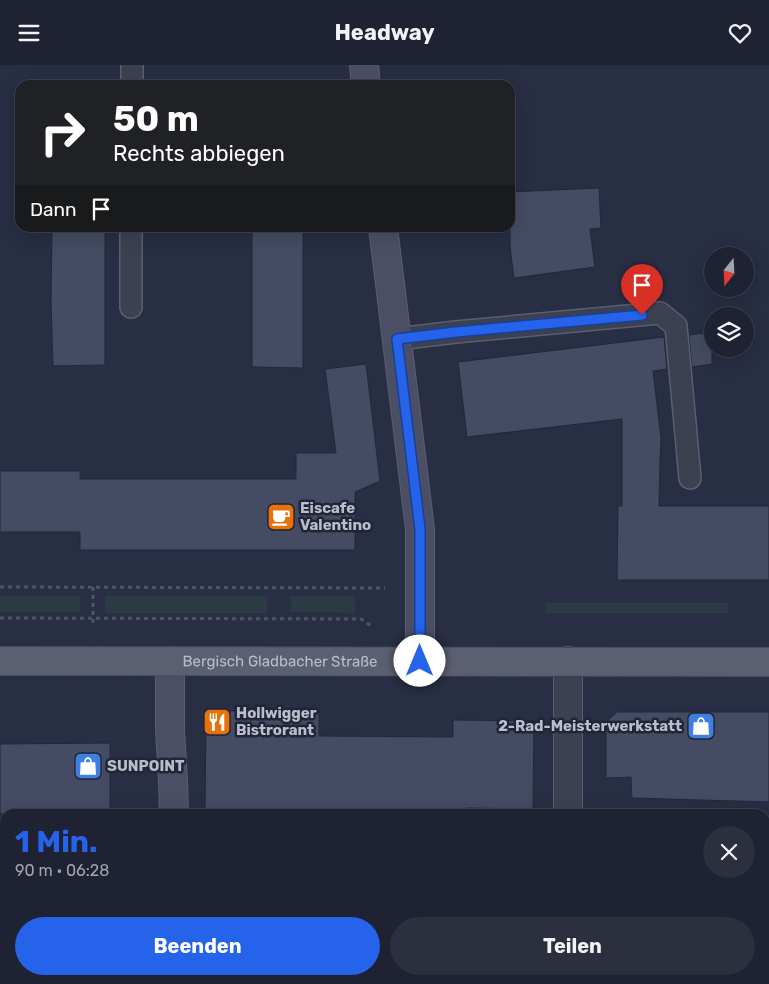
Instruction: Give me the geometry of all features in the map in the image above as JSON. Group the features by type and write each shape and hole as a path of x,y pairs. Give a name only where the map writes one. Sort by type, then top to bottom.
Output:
{"main road":[{"name":"Bergisch Gladbacher Straße","path":"0,661 769,661"}],"street":[{"path":"364,65 366,80"},
{"path":"384,232 420,529 420,661"},
{"path":"170,661 170,729 174,809"},
{"path":"568,661 568,809"}],"lane":[{"path":"132,65 132,80"},
{"path":"132,232 132,307"},
{"path":"397,339 660,313 676,326 690,478"}],"path":[{"path":"0,587 373,588 420,590"},
{"path":"0,619 361,619 376,629"}],"shaded area":[{"path":"0,596 80,596 80,612 0,612"},
{"path":"105,596 268,596 267,613 105,613"},
{"path":"291,596 355,596 355,613 291,612"},
{"path":"546,603 728,603 728,613 545,613"}],"building":[{"path":"599,188 601,228 590,229 595,267 514,278 510,232 515,232 515,192"},
{"path":"52,232 105,232 105,365 53,366"},
{"path":"252,232 303,232 303,368 252,367"},
{"path":"704,333 704,357 712,357 712,364 692,367 689,335"},
{"path":"664,337 667,369 653,371 661,438 659,506 769,506 769,580 617,580 618,506 622,506 622,419 467,437 458,362"},
{"path":"366,364 380,481 355,492 355,550 80,550 80,532 0,532 0,471 80,471 80,479 296,479 296,453 336,453 325,369"},
{"path":"206,711 319,711 319,736 453,737 453,720 534,721 533,809 205,809"},
{"path":"617,712 769,712 769,802 632,798 631,777 606,778 606,722"},
{"path":"110,743 110,809 0,809 0,744"}],"place":[{"name":"Eiscafe Valentino","path":"281,517"},
{"name":"Hollwigger Bistrorant","path":"217,722"},
{"name":"2-Rad-Meisterwerkstatt","path":"701,726"},
{"name":"SUNPOINT","path":"88,766"}],"route":[{"path":"420,661 420,529 397,339 642,315"}]}
